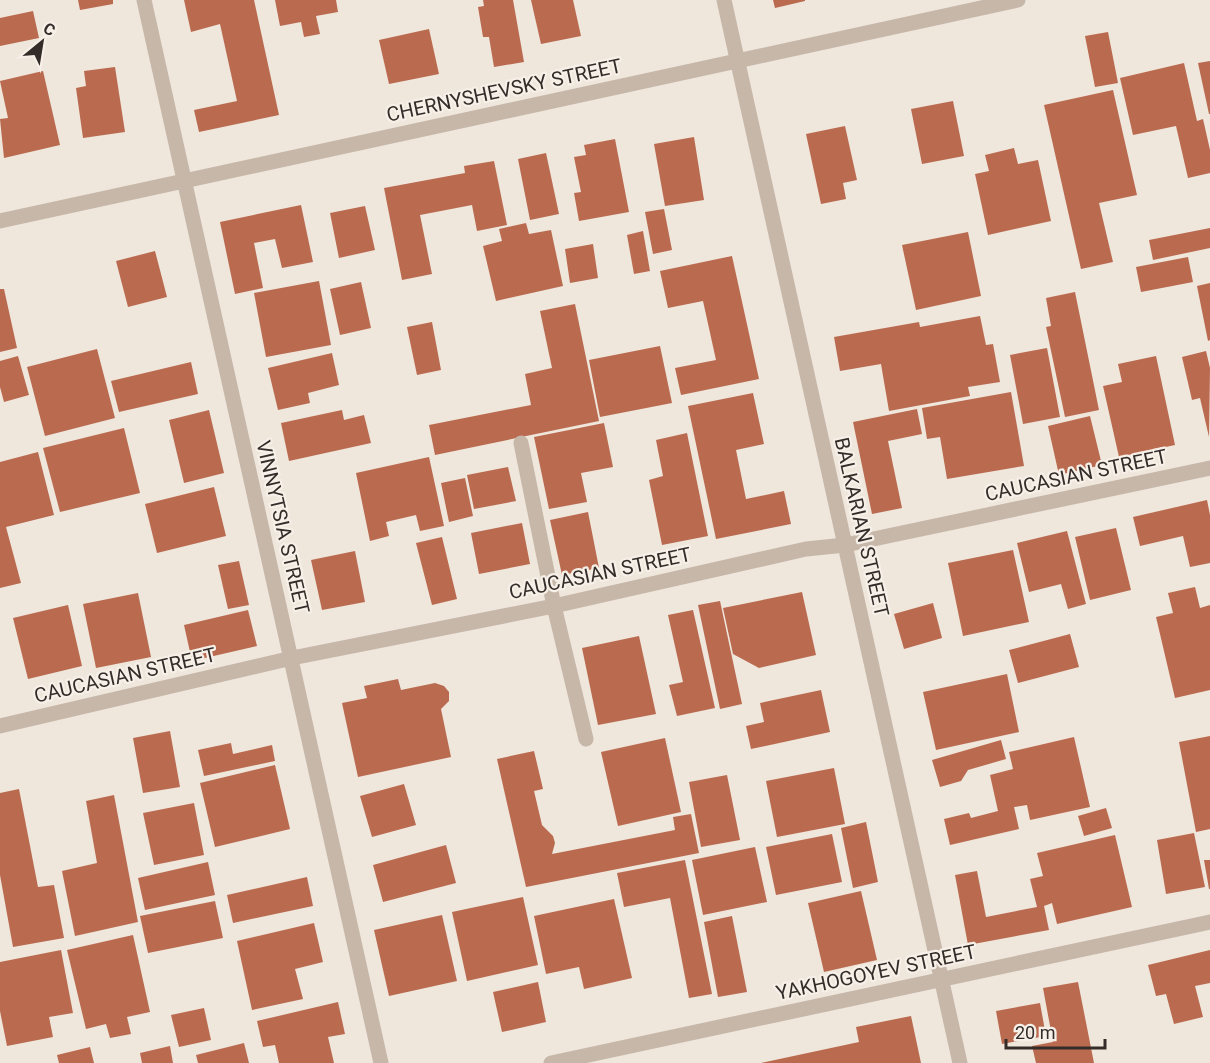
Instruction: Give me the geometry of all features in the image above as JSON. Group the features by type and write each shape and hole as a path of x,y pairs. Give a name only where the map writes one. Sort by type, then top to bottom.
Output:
{"street":[{"name":"VINNYTSIA STREET","path":"144,0 381,1063"},
{"name":"BALKARIAN STREET","path":"724,0 960,1063"},
{"name":"CHERNYSHEVSKY STREET","path":"0,221 1017,0"},
{"path":"522,443 554,606 586,739"},
{"name":"CAUCASIAN STREET","path":"0,726 292,658 554,606 806,549 845,545 1210,468"},
{"name":"YAKHOGOYEV STREET","path":"551,1063 1210,922"}],"building":[{"path":"78,0 113,0 113,4 80,10"},
{"path":"184,0 254,0 279,115 199,132 194,110 237,101 220,24 191,32"},
{"path":"275,0 336,0 338,12 316,16 320,34 304,37 301,22 280,26"},
{"path":"483,0 513,0 524,62 494,67 489,37 483,37 478,7 484,6"},
{"path":"531,0 573,0 581,36 541,44"},
{"path":"773,0 805,0 805,1 775,8"},
{"path":"33,11 39,38 0,46 0,18"},
{"path":"429,29 439,74 389,84 379,40"},
{"path":"1108,32 1118,83 1095,87 1085,36"},
{"path":"1210,61 1210,114 1209,114 1198,63"},
{"path":"1184,63 1197,121 1203,119 1210,150 1210,173 1188,178 1176,126 1133,135 1120,78"},
{"path":"115,67 125,132 83,138 76,88 86,86 84,71"},
{"path":"43,71 60,145 4,158 0,119 8,118 0,81"},
{"path":"1113,90 1137,195 1099,203 1113,262 1081,269 1044,105"},
{"path":"953,101 964,156 922,164 911,109"},
{"path":"845,126 857,180 843,183 846,199 821,204 806,134"},
{"path":"694,137 704,200 665,206 654,144"},
{"path":"615,139 629,212 579,221 574,193 581,192 574,157 586,155 584,145"},
{"path":"1014,148 1018,164 1038,160 1051,221 988,235 975,174 989,171 985,155"},
{"path":"546,153 559,214 530,220 518,159"},
{"path":"494,161 507,225 477,231 472,205 420,215 432,274 402,280 384,188 465,173 464,166"},
{"path":"301,205 313,262 282,268 275,239 254,243 263,288 235,294 220,222"},
{"path":"365,206 375,250 339,258 330,213"},
{"path":"664,209 672,250 653,254 645,212"},
{"path":"526,223 529,234 551,230 563,286 496,301 483,246 502,241 499,229"},
{"path":"1210,228 1210,248 1153,260 1149,240"},
{"path":"643,231 650,271 634,274 627,235"},
{"path":"968,232 981,296 916,310 902,245"},
{"path":"593,244 598,278 570,283 565,249"},
{"path":"155,251 167,297 128,307 116,261"},
{"path":"732,256 759,379 681,395 675,368 716,360 703,301 668,308 660,271"},
{"path":"1188,257 1193,282 1141,292 1136,267"},
{"path":"319,281 331,345 266,357 254,293"},
{"path":"361,282 371,328 340,335 330,289"},
{"path":"1210,283 1210,340 1208,341 1197,286"},
{"path":"0,289 4,289 17,348 0,352"},
{"path":"1075,292 1099,410 1065,417 1046,327 1051,326 1046,298"},
{"path":"575,304 599,421 435,455 429,425 531,405 525,374 552,368 540,311"},
{"path":"980,316 986,345 993,344 1000,382 968,387 970,396 889,411 881,364 840,371 834,337 919,322 920,327"},
{"path":"432,322 441,370 417,375 407,327"},
{"path":"660,346 672,403 600,417 589,360"},
{"path":"1047,348 1060,417 1023,424 1010,355"},
{"path":"97,349 115,418 45,436 27,367"},
{"path":"1206,351 1210,368 1209,437 1200,398 1192,400 1182,357"},
{"path":"332,353 339,385 308,393 310,403 278,410 268,368"},
{"path":"18,356 29,395 4,402 0,387 0,361"},
{"path":"1156,356 1175,445 1119,457 1103,386 1122,382 1118,364"},
{"path":"191,362 198,394 119,412 111,381"},
{"path":"1011,392 1024,466 947,479 940,437 927,439 922,408"},
{"path":"753,393 764,444 736,450 746,499 784,491 791,524 716,539 688,406"},
{"path":"917,409 922,434 888,441 902,508 872,514 853,422"},
{"path":"209,410 224,473 184,483 169,420"},
{"path":"342,410 344,420 364,415 371,443 289,461 281,423"},
{"path":"1090,416 1102,465 1059,475 1048,426"},
{"path":"604,423 613,467 581,473 587,502 549,509 534,437"},
{"path":"124,428 140,493 60,512 43,448"},
{"path":"687,433 708,536 662,545 649,480 663,476 656,440"},
{"path":"38,452 54,515 6,527 21,583 0,588 0,462"},
{"path":"429,457 444,526 420,531 416,515 386,522 389,536 370,541 356,473"},
{"path":"508,467 516,501 474,509 467,475"},
{"path":"465,478 473,516 449,522 441,483"},
{"path":"214,487 226,536 157,553 145,504"},
{"path":"1207,500 1210,515 1210,563 1190,567 1183,536 1140,546 1133,517"},
{"path":"588,512 599,568 562,575 550,520"},
{"path":"522,523 530,564 479,574 471,533"},
{"path":"1116,528 1131,590 1090,600 1075,537"},
{"path":"1067,531 1086,604 1068,609 1061,584 1029,592 1017,543"},
{"path":"442,537 457,599 432,605 416,543"},
{"path":"1013,550 1029,622 963,636 948,563"},
{"path":"355,551 365,602 322,610 311,560"},
{"path":"239,561 249,605 228,609 218,565"},
{"path":"1195,587 1200,608 1210,605 1210,690 1175,698 1156,617 1173,613 1168,593"},
{"path":"802,592 816,655 759,668 733,654 723,608"},
{"path":"138,593 151,657 96,668 83,604"},
{"path":"720,601 742,704 720,709 698,605"},
{"path":"933,603 942,638 904,649 894,614"},
{"path":"68,605 82,666 28,679 13,618"},
{"path":"248,610 257,646 192,661 184,625"},
{"path":"693,610 715,708 677,716 669,685 683,682 668,615"},
{"path":"1070,634 1079,667 1018,683 1009,650"},
{"path":"639,636 656,714 598,725 582,648"},
{"path":"1007,674 1019,732 936,750 923,692"},
{"path":"398,679 401,690 435,683 444,686 449,692 449,701 441,709 451,757 358,777 342,703 367,698 364,686"},
{"path":"821,690 830,732 751,749 746,726 764,722 760,703"},
{"path":"170,731 180,787 143,793 133,738"},
{"path":"1210,736 1210,829 1196,832 1179,742"},
{"path":"1074,737 1090,807 1030,820 1027,805 1014,807 1019,829 950,845 944,819 969,813 971,818 998,811 990,775 1013,769 1009,752"},
{"path":"665,738 681,812 618,826 601,752"},
{"path":"1001,740 1006,759 968,770 961,781 940,787 932,760"},
{"path":"231,743 233,754 272,745 275,761 204,776 198,750"},
{"path":"534,751 543,789 534,791 542,825 553,836 555,843 552,854 675,830 673,817 691,814 699,853 526,887 497,759"},
{"path":"275,765 290,829 215,847 200,783"},
{"path":"834,768 845,824 777,837 766,781"},
{"path":"727,775 740,840 701,847 689,782"},
{"path":"404,784 416,825 372,837 360,796"},
{"path":"19,789 38,887 54,885 64,938 13,947 0,875 0,793"},
{"path":"114,795 138,922 75,936 62,871 97,863 86,801"},
{"path":"194,803 204,855 154,865 143,813"},
{"path":"1106,808 1112,828 1084,836 1078,816"},
{"path":"866,822 878,882 853,888 841,828"},
{"path":"1194,833 1205,887 1166,894 1157,840"},
{"path":"832,834 842,882 776,895 766,847"},
{"path":"1115,835 1132,907 1057,924 1052,903 1044,906 1049,930 968,945 955,875 977,871 986,917 1037,907 1030,879 1043,876 1037,853"},
{"path":"446,845 456,883 383,902 373,865"},
{"path":"755,847 767,902 703,915 692,860"},
{"path":"685,860 712,994 689,998 670,898 624,907 617,873"},
{"path":"1204,860 1210,860 1210,889 1209,889"},
{"path":"208,862 215,895 145,910 138,878"},
{"path":"307,877 313,906 233,923 227,895"},
{"path":"861,891 877,960 824,972 808,903"},
{"path":"523,897 538,965 467,981 452,912"},
{"path":"614,899 632,978 584,989 579,967 546,974 534,916"},
{"path":"215,901 223,938 148,953 140,916"},
{"path":"442,915 457,981 389,996 374,930"},
{"path":"732,916 747,992 718,997 704,922"},
{"path":"314,923 323,962 295,969 303,999 252,1010 237,941"},
{"path":"133,935 150,1012 127,1017 131,1034 110,1038 106,1024 86,1029 67,950"},
{"path":"61,950 73,1013 49,1017 53,1037 7,1046 0,1011 0,962"},
{"path":"1210,950 1210,983 1195,986 1203,1017 1174,1024 1166,994 1156,996 1148,965"},
{"path":"538,982 546,1022 502,1032 493,992"},
{"path":"1078,982 1094,1063 1036,1063 1032,1046 1053,1042 1043,988"},
{"path":"338,1002 345,1034 328,1037 334,1063 279,1063 275,1045 263,1047 257,1021"},
{"path":"1040,1003 1046,1036 1002,1044 996,1011"},
{"path":"204,1008 211,1040 179,1047 171,1015"},
{"path":"911,1016 921,1063 761,1063 859,1042 856,1027"},
{"path":"244,1043 249,1063 198,1063 196,1055"},
{"path":"170,1046 173,1063 142,1063 140,1053"},
{"path":"90,1047 94,1063 59,1063 57,1055"}]}
